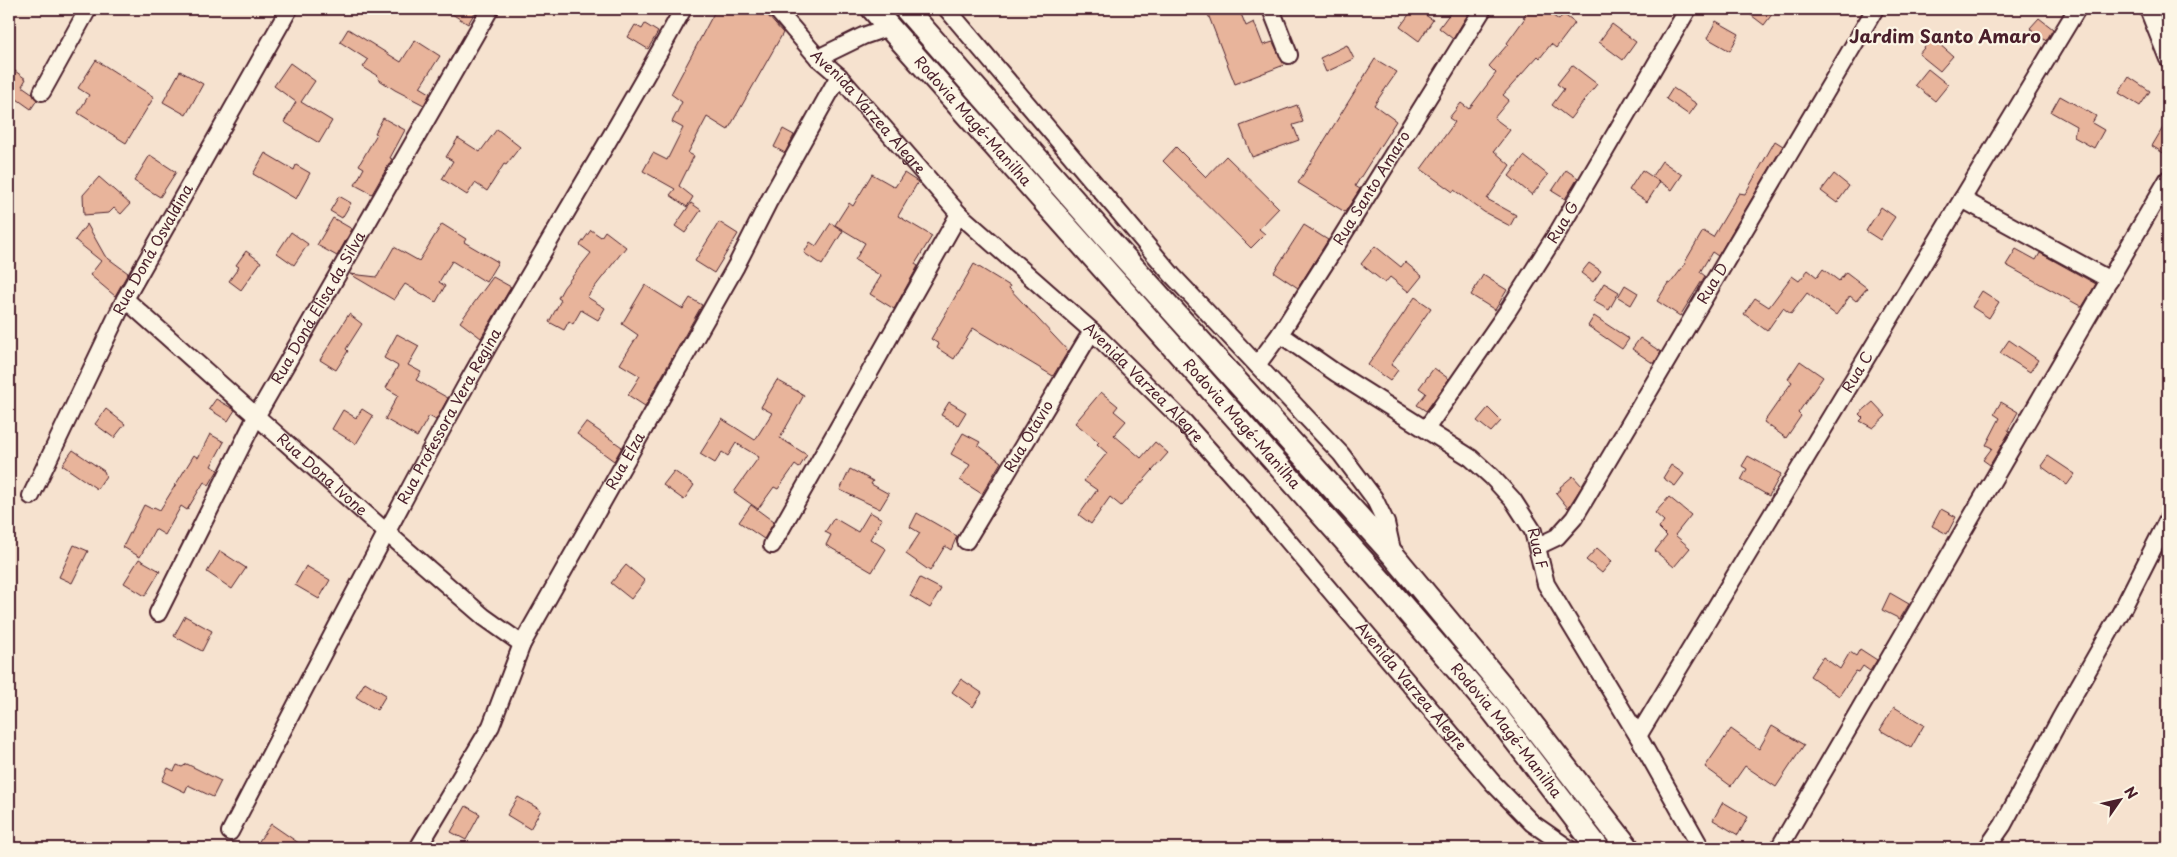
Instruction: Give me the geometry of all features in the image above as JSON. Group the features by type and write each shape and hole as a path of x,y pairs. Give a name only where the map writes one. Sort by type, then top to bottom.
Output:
{"highway":[{"name":"Rodovia Magé-Manilha","path":"873,9 1389,590 1493,711 1598,848"},
{"name":"Rodovia Magé-Manilha","path":"906,9 1108,238 1394,556 1511,697 1628,848"}],"street":[{"path":"42,92 88,9"},
{"name":"Rua Doná Osvaldina","path":"31,496 125,299 289,9"},
{"name":"Rua Doná Elisa da Silva","path":"158,613 257,415 490,9"},
{"name":"Rua Professora Vera Regina","path":"230,832 386,532 465,387 583,186 683,9"},
{"name":"Avenida Várzea Alegre","path":"776,9 818,58 839,76 959,214"},
{"path":"946,9 1172,275 1311,421 1365,484 1386,523 1394,556"},
{"path":"1271,9 1289,55"},
{"name":"Rua Santo Amaro","path":"1256,365 1280,334 1483,9"},
{"name":"Rua G","path":"1426,429 1507,312 1558,230 1688,9"},
{"name":"Rua D","path":"1538,546 1557,537 1574,518 1875,9"},
{"name":"Rua C","path":"1638,736 2077,9"},
{"path":"2148,9 2168,59"},
{"path":"818,58 863,36 889,27"},
{"name":"Rua Elza","path":"418,848 491,726 522,644 736,266 769,201 839,76"},
{"path":"1779,848 2168,179"},
{"path":"1962,199 2110,280"},
{"path":"772,546 959,214"},
{"name":"Avenida Varzea Alegre","path":"959,214 1092,331 1184,422 1251,496 1493,783 1532,823 1568,848"},
{"name":"Rua Dona Ivone","path":"125,299 386,532 484,617 522,644"},
{"name":"Rua Otávio","path":"966,541 1092,331"},
{"name":"Rua F","path":"1280,334 1336,373 1471,458 1514,500 1533,531 1546,584 1638,736 1702,848"},
{"path":"1988,848 2003,825 2060,719 2121,612 2168,519"}],"building":[{"path":"444,9 477,9 468,24"},
{"path":"716,9 766,9 768,16 783,33 728,130 707,117 688,153 694,156 679,186 693,197 687,207 670,195 675,189 643,171 653,153 667,160 683,128 672,122 682,102 671,94"},
{"path":"1206,9 1239,9 1246,26 1254,22 1263,45 1273,42 1284,65 1235,84"},
{"path":"1413,9 1433,20 1419,41 1400,27"},
{"path":"1453,9 1471,9 1453,39 1439,28"},
{"path":"1529,9 1543,9 1559,20 1563,14 1575,23 1556,48 1551,44 1540,58 1538,56 1503,95 1509,100 1494,118 1510,130 1494,151 1510,165 1487,199 1516,215 1510,226 1484,212 1421,169 1455,122 1449,118 1461,103 1469,109 1496,73 1489,66 1508,44"},
{"path":"1743,9 1776,9 1764,25"},
{"path":"2039,18 2053,29 2046,41 2030,28"},
{"path":"1716,21 1739,34 1730,51 1707,38"},
{"path":"645,24 658,32 648,49 628,37 635,25 642,29"},
{"path":"1612,24 1636,42 1623,60 1599,42"},
{"path":"348,29 401,62 415,40 440,56 420,87 430,93 424,105 395,90 363,67 368,60 340,42"},
{"path":"1932,38 1953,56 1940,71 1919,54"},
{"path":"1347,45 1354,59 1326,72 1320,58"},
{"path":"1375,59 1397,72 1374,105 1396,121 1355,186 1360,189 1345,212 1298,183"},
{"path":"96,60 154,97 126,143 78,113 89,95 78,88"},
{"path":"290,63 315,81 301,102 332,121 319,143 284,122 296,102 274,86"},
{"path":"1572,65 1597,84 1570,119 1552,105 1564,89 1557,84"},
{"path":"1928,69 1948,85 1935,101 1915,85"},
{"path":"15,71 26,79 22,86 32,93 37,100 31,109 14,97 9,105 9,77"},
{"path":"180,71 203,84 186,115 163,102"},
{"path":"2129,77 2150,91 2140,106 2119,93"},
{"path":"1673,88 1697,104 1689,115 1666,99"},
{"path":"2060,96 2096,116 2092,123 2104,130 2094,148 2074,137 2076,126 2051,112"},
{"path":"1297,105 1303,122 1293,125 1299,140 1252,157 1240,126"},
{"path":"383,118 405,130 390,158 392,159 372,194 355,185 364,168 359,165 377,134 375,133"},
{"path":"2168,119 2168,156 2152,146"},
{"path":"497,129 520,147 506,165 504,164 487,191 475,183 467,195 442,179 453,161 446,157 458,138 480,152"},
{"path":"783,129 794,135 785,153 774,147"},
{"path":"1775,141 1783,146 1718,256 1712,252 1700,272 1705,276 1680,316 1657,301 1668,283 1670,284 1686,263 1703,231 1713,237 1739,193 1745,194"},
{"path":"1176,147 1206,177 1226,156 1279,208 1259,229 1265,234 1251,248 1163,161"},
{"path":"265,153 294,170 296,165 310,173 296,199 253,174"},
{"path":"150,155 176,172 160,197 134,181"},
{"path":"1524,156 1548,175 1532,195 1509,176"},
{"path":"1662,161 1682,175 1672,190 1652,176"},
{"path":"1566,170 1578,178 1565,199 1552,191"},
{"path":"1642,170 1660,182 1647,202 1629,190"},
{"path":"904,173 918,182 898,216 932,236 915,264 918,266 894,309 870,294 881,276 855,260 865,243 835,225 849,203 853,206 872,174 895,187"},
{"path":"1834,174 1849,186 1837,203 1821,191"},
{"path":"99,177 130,204 121,214 114,208 109,213 84,215 83,195"},
{"path":"339,196 351,203 342,218 330,211"},
{"path":"691,203 701,210 685,233 675,226"},
{"path":"1881,207 1895,217 1880,240 1866,231"},
{"path":"333,218 352,229 337,256 317,245"},
{"path":"719,222 738,234 714,273 695,261"},
{"path":"831,223 843,231 822,265 804,253 810,242 816,246"},
{"path":"87,224 105,256 128,273 115,296 90,275 101,261 75,240"},
{"path":"442,224 466,239 464,242 498,262 486,282 452,261 439,282 445,286 436,302 405,284 394,300 350,274 377,277 394,247 419,261"},
{"path":"1304,225 1328,240 1298,288 1274,272"},
{"path":"591,230 601,237 605,231 626,247 587,297 605,308 598,320 581,310 573,324 569,321 564,330 549,322 561,300 558,298 564,287 591,253 580,245"},
{"path":"291,232 308,244 294,265 277,253"},
{"path":"1375,246 1401,267 1405,262 1422,276 1409,292 1390,277 1385,283 1361,264"},
{"path":"2016,249 2036,260 2040,253 2096,284 2082,307 2006,265"},
{"path":"246,251 261,262 241,290 229,281 239,267 236,265"},
{"path":"1589,263 1601,271 1593,282 1581,273"},
{"path":"974,264 1010,286 1009,288 1068,351 1053,376 973,328 954,359 937,348 939,344 931,339"},
{"path":"1823,269 1839,281 1846,272 1867,288 1856,301 1850,296 1836,315 1807,293 1791,314 1783,308 1767,331 1744,314 1755,298 1769,307 1792,276 1799,281 1808,270 1817,277"},
{"path":"1483,275 1507,290 1495,310 1471,295"},
{"path":"493,277 511,287 481,338 460,322"},
{"path":"1604,283 1619,292 1609,310 1593,301"},
{"path":"645,285 683,309 690,298 702,305 645,406 628,395 640,376 620,364 638,335 622,324"},
{"path":"1625,285 1638,293 1631,305 1618,297"},
{"path":"1982,291 1999,302 1989,318 1972,307"},
{"path":"1415,297 1431,308 1391,365 1398,370 1390,381 1368,365"},
{"path":"349,314 362,324 346,349 348,351 336,370 320,360"},
{"path":"1594,316 1629,339 1622,349 1588,326"},
{"path":"397,334 419,346 408,365 421,372 416,380 448,398 436,420 429,416 417,437 385,419 398,395 386,388 398,366 384,358"},
{"path":"1640,338 1661,352 1654,364 1632,349"},
{"path":"2009,340 2038,360 2030,372 2000,353"},
{"path":"1800,361 1823,377 1798,413 1801,416 1786,438 1764,422 1792,382 1788,379"},
{"path":"1434,368 1449,379 1426,411 1417,405 1426,393 1419,388"},
{"path":"777,380 804,395 780,438 807,455 799,468 795,465 778,489 774,487 758,509 734,492 759,457 736,443 728,456 722,452 715,463 700,454 722,419 755,440 772,413 761,407"},
{"path":"1101,392 1118,406 1114,411 1126,421 1114,435 1141,458 1155,442 1168,453 1121,506 1110,497 1091,524 1079,515 1097,490 1084,481 1107,453 1097,444 1099,442 1075,423"},
{"path":"216,399 235,410 228,421 209,409"},
{"path":"949,402 966,412 958,425 941,415"},
{"path":"1873,402 1886,416 1873,428 1860,421 1863,418 1859,414"},
{"path":"2001,402 2018,412 2008,430 2010,431 1990,465 1983,460 1992,448 1986,445 2000,418 1994,414"},
{"path":"1488,408 1501,421 1491,432 1477,421"},
{"path":"106,409 125,424 114,438 95,424"},
{"path":"362,409 373,416 356,444 332,429 343,410 356,418"},
{"path":"586,422 622,447 614,461 577,434"},
{"path":"963,433 980,442 978,445 1001,462 982,494 960,480 970,465 951,454"},
{"path":"210,434 224,442 211,466 218,470 209,485 204,482 187,510 181,506 165,535 155,529 140,557 123,547 144,505 160,510 194,455 198,458"},
{"path":"73,450 104,471 106,476 97,489 62,465"},
{"path":"1748,456 1781,474 1769,496 1741,480 1747,469 1742,466"},
{"path":"2048,456 2075,474 2067,485 2041,466"},
{"path":"1671,465 1684,474 1675,486 1663,478"},
{"path":"850,469 873,481 871,484 889,494 880,509 840,490"},
{"path":"674,471 694,485 684,500 663,485"},
{"path":"1573,476 1582,486 1568,508 1556,493"},
{"path":"1669,497 1691,515 1675,535 1690,548 1674,567 1655,551 1667,536 1659,528 1664,521 1655,513"},
{"path":"751,505 774,522 764,539 739,522"},
{"path":"1941,509 1956,517 1947,534 1932,526"},
{"path":"870,512 882,519 870,539 886,549 872,572 826,545 831,535 825,532 834,518 858,532"},
{"path":"917,513 957,536 951,550 945,546 930,571 906,554 920,533 910,527"},
{"path":"74,545 88,551 72,583 59,577"},
{"path":"1597,548 1612,561 1602,573 1586,560"},
{"path":"220,551 246,568 232,589 207,572"},
{"path":"139,559 160,571 145,596 124,583"},
{"path":"626,565 645,581 631,599 611,583"},
{"path":"306,566 330,580 319,599 295,585"},
{"path":"920,578 941,589 930,608 910,596"},
{"path":"1890,593 1909,604 1900,619 1882,610"},
{"path":"185,616 212,631 202,651 174,636"},
{"path":"1860,649 1877,660 1870,671 1863,666 1859,672 1856,671 1839,696 1810,676 1823,657 1840,669 1850,652 1856,656"},
{"path":"961,679 982,693 973,707 952,692"},
{"path":"365,682 386,695 377,710 356,697"},
{"path":"1894,707 1924,725 1911,748 1880,730"},
{"path":"1772,726 1804,745 1776,787 1745,766 1731,786 1705,767 1731,729 1759,749"},
{"path":"187,764 221,781 213,797 188,785 185,792 162,781 168,768 174,771 177,765 182,767"},
{"path":"518,797 541,810 530,829 507,815"},
{"path":"1723,802 1748,817 1738,835 1713,820"},
{"path":"466,806 480,814 466,840 451,832"},
{"path":"271,824 306,848 269,848 259,841"}],"district":[{"name":"Jardim Santo Amaro","path":"1945,37"}]}
